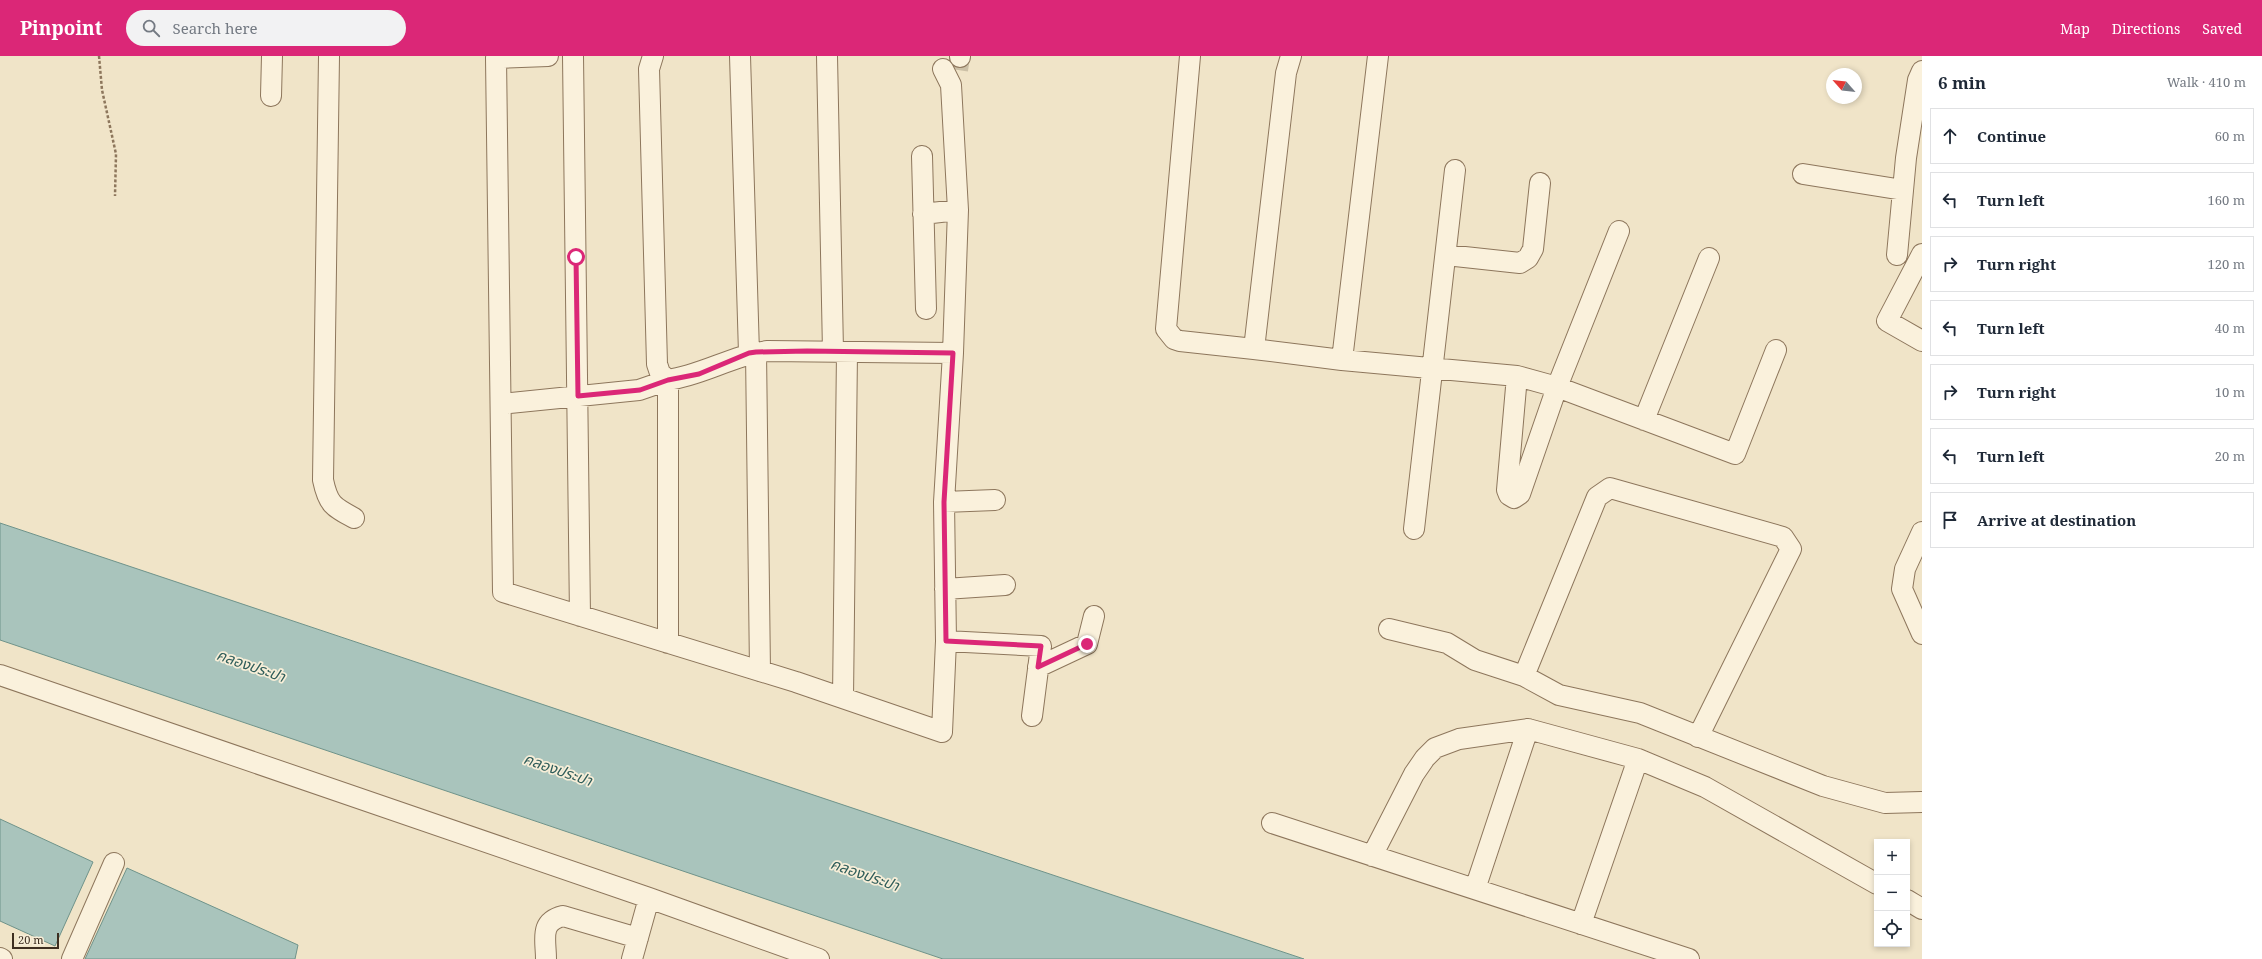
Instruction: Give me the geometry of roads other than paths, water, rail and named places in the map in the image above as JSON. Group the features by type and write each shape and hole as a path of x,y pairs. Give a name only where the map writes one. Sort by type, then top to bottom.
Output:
{"street":[{"path":"272,56 272,96"},
{"path":"329,56 322,480 326,497 334,507 354,518"},
{"path":"548,56 496,58 503,592 760,671 942,732 946,641 944,502 953,353 958,210 951,64"},
{"path":"573,56 580,616"},
{"path":"652,56 649,68 657,364 660,373 668,380 668,643"},
{"path":"740,56 753,353 760,671"},
{"path":"827,56 840,352 844,698"},
{"path":"1190,56 1166,329 1174,339 1180,341 1342,360 1517,376 1557,387 1735,454 1776,350"},
{"path":"1342,360 1378,56"},
{"path":"1254,349 1286,62"},
{"path":"1897,255 1903,190 1914,159 1918,80 1922,71"},
{"path":"922,156 926,309"},
{"path":"1414,529 1434,368 1455,170"},
{"path":"1803,174 1903,190"},
{"path":"1446,255 1520,263 1528,258 1533,249 1540,183"},
{"path":"923,214 958,210"},
{"path":"1517,376 1507,490 1512,497 1519,496 1557,387 1619,231"},
{"path":"1922,254 1887,321 1922,341"},
{"path":"1644,420 1708,258"},
{"path":"501,404 640,390 668,380 699,374 753,353 953,353"},
{"path":"1524,676 1597,497 1610,488 1783,537 1791,550 1784,567 1698,737"},
{"path":"944,502 994,500"},
{"path":"1922,532 1905,569 1902,589 1922,634"},
{"path":"945,589 1005,585"},
{"path":"1038,667 1087,644 1094,616"},
{"path":"1389,629 1447,643 1475,660 1524,676 1559,695 1640,713 1823,786 1886,803 1922,802"},
{"path":"946,641 1041,646 1032,716"},
{"path":"0,675 649,898 819,959"},
{"path":"1475,889 1528,730"},
{"path":"1372,856 1414,774 1425,758 1435,748 1459,739 1528,730 1638,759 1705,787 1874,882"},
{"path":"1581,924 1638,759"},
{"path":"1272,823 1689,959"},
{"path":"72,959 114,863"},
{"path":"632,959 649,898"},
{"path":"1910,902 1922,909"},
{"path":"546,959 546,927 552,919 563,916 638,938"}],"water":[{"name":"คลองประปา","path":"0,523 1304,959 943,959 0,640"},
{"path":"0,819 93,862 55,946 0,921"},
{"path":"127,868 298,945 295,959 85,959"}],"tunnel":[{"path":"958,70 960,57"}]}
